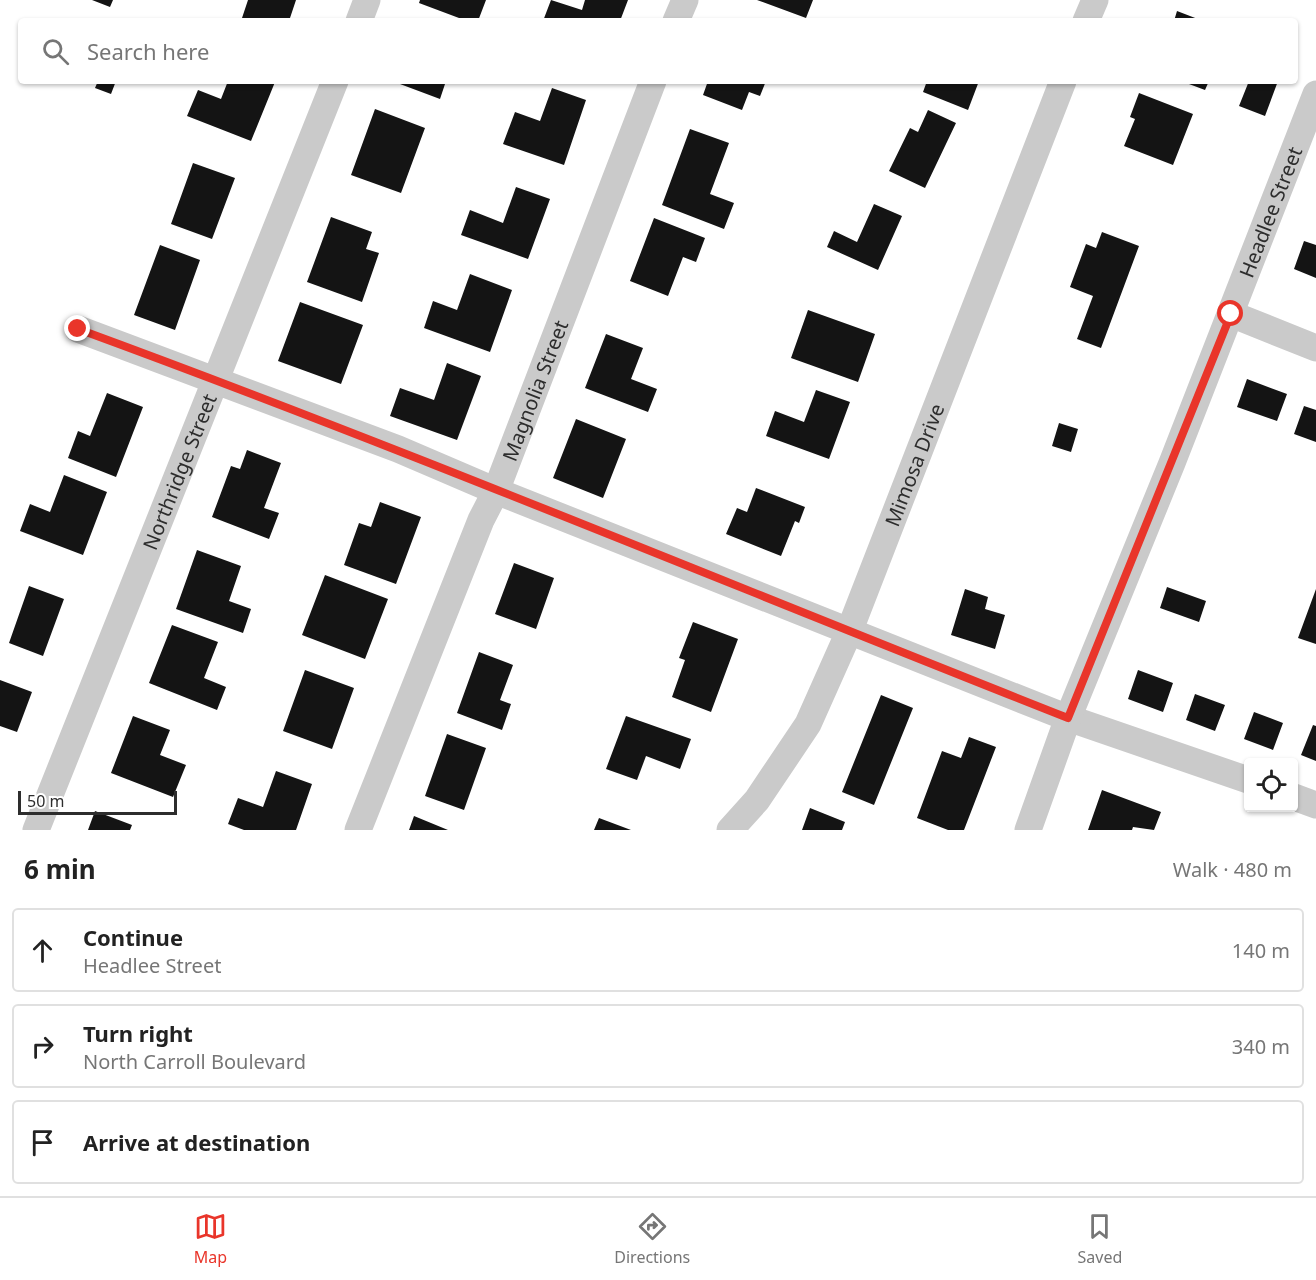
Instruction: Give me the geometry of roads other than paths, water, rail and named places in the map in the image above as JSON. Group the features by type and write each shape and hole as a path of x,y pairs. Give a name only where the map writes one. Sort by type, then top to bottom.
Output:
{"street":[{"path":"360,18 367,0"},
{"path":"677,18 685,0"},
{"path":"1087,18 1095,0"},
{"name":"Northridge Street","path":"36,830 118,621 134,589 167,497 217,380 334,84"},
{"name":"Magnolia Street","path":"358,830 481,520 496,491 652,84"},
{"name":"Mimosa Drive","path":"730,830 757,800 808,724 849,632 1062,84"},
{"name":"Headlee Street","path":"1028,830 1068,718 1231,314 1316,94"},
{"path":"1231,314 1316,348"},
{"path":"78,329 398,449 496,491 1068,718 1244,779"},
{"path":"1298,799 1316,805"}]}
